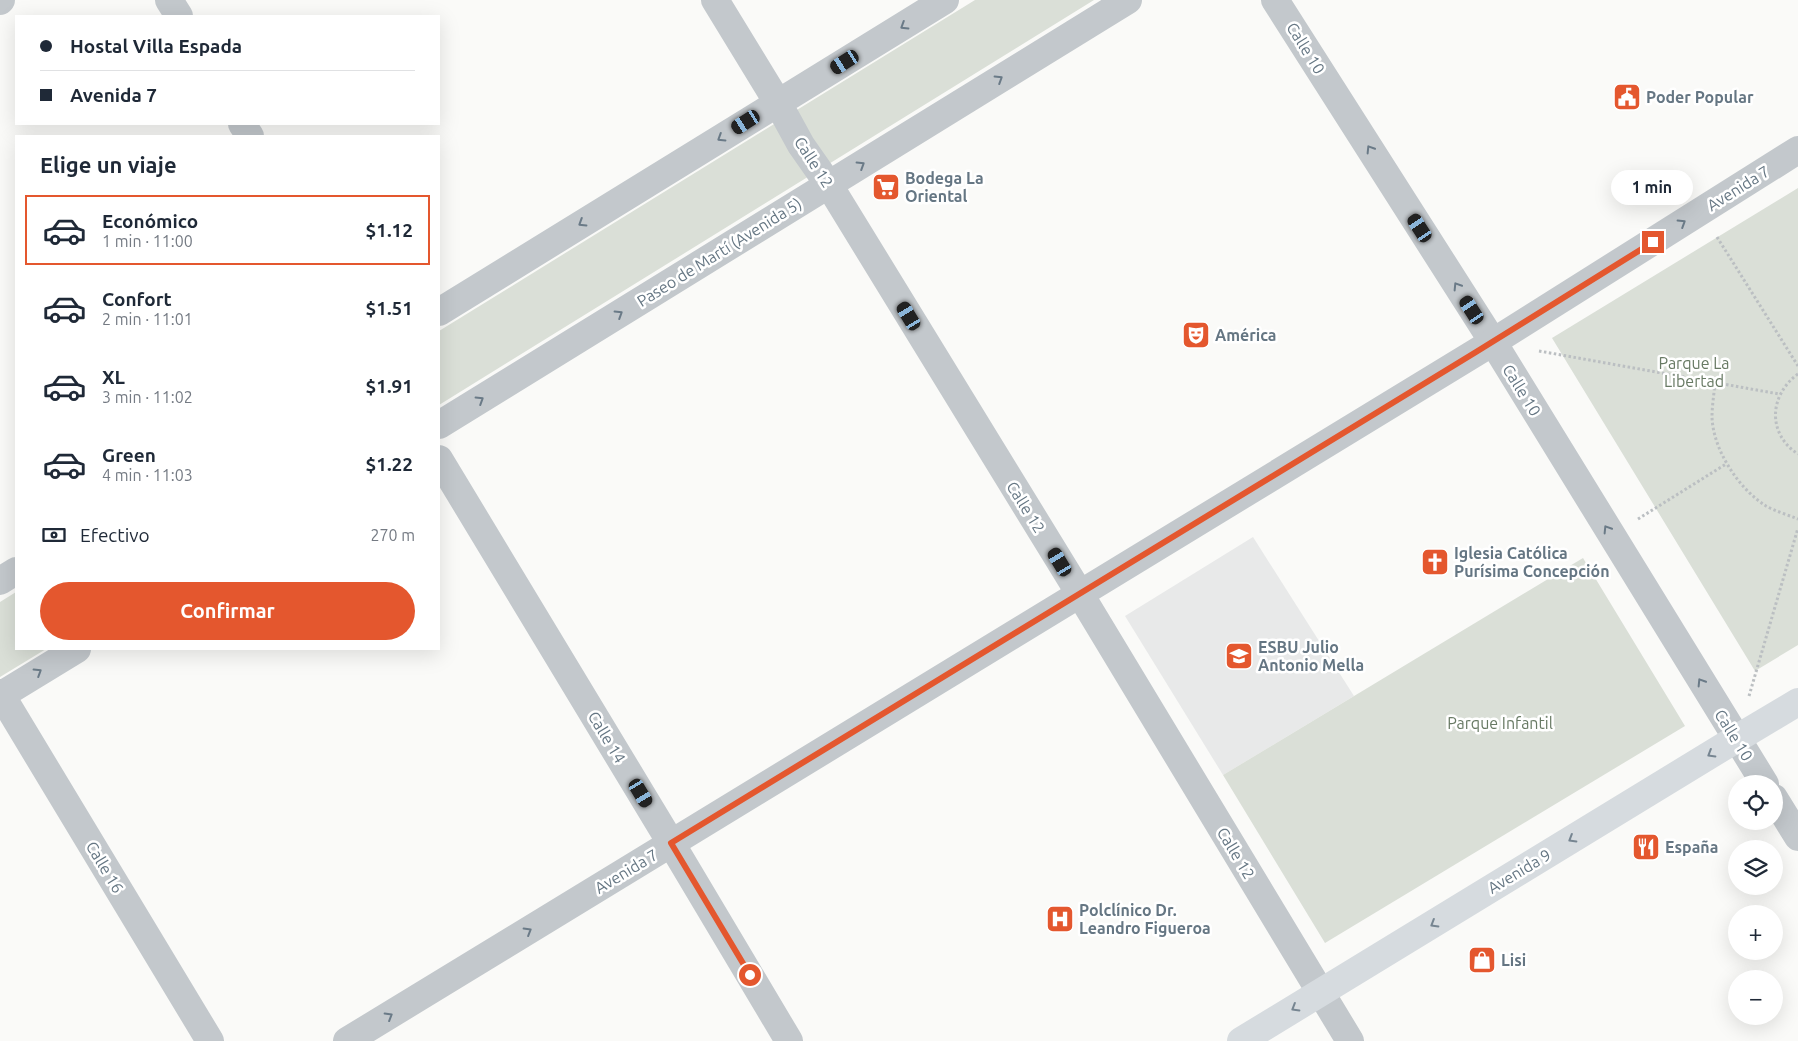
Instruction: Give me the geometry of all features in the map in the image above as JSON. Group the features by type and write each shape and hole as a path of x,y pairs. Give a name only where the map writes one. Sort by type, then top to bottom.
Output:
{"main road":[{"name":"Avenida 9","path":"1241,1041 1798,702"}],"street":[{"path":"169,0 178,15"},
{"name":"Calle 12","path":"715,0 778,103 801,145 828,185 1080,594 1350,1041"},
{"path":"440,311 945,0"},
{"name":"Paseo de Martí (Avenida 5)","path":"440,424 1128,0"},
{"name":"Calle 10","path":"1275,0 1493,342 1759,775"},
{"name":"Avenida 7","path":"347,1041 1493,342 1798,150"},
{"name":"Calle 14","path":"440,461 789,1041"},
{"path":"0,581 15,572"},
{"path":"0,695 75,650"},
{"name":"Calle 16","path":"0,695 210,1041"},
{"path":"1783,813 1798,837"}],"path":[{"path":"1701,211 1798,366"},
{"path":"1493,342 1779,394"},
{"path":"1798,374 1789,381 1779,394 1776,409 1776,424 1781,438 1798,454"},
{"path":"1715,383 1712,418 1717,442 1726,464 1740,483 1766,506 1798,519"},
{"path":"1611,536 1726,464"},
{"path":"1736,738 1798,528"}],"shaded area":[{"name":"ESBU Julio Antonio Mella","path":"1253,537 1354,696 1223,775 1125,616"}],"green space":[{"path":"975,0 1094,0 440,404 440,330"},
{"name":"Parque La Libertad","path":"1798,188 1798,645 1755,671 1552,338"},
{"name":"Parque Infantil","path":"1583,558 1685,726 1325,943 1223,775"},
{"path":"15,593 15,650 44,650 0,677 0,602"}],"place":[{"name":"Poder Popular","path":"1627,97"},
{"name":"Bodega La Oriental","path":"886,187"},
{"name":"América","path":"1196,335"},
{"name":"Iglesia Católica Purísima Concepción","path":"1435,562"},
{"name":"ESBU Julio Antonio Mella","path":"1239,656"},
{"name":"España","path":"1646,847"},
{"name":"Polclínico Dr. Leandro Figueroa","path":"1060,919"},
{"name":"Lisi","path":"1482,960"}],"route":[{"path":"750,975 671,843 1653,242"}]}
